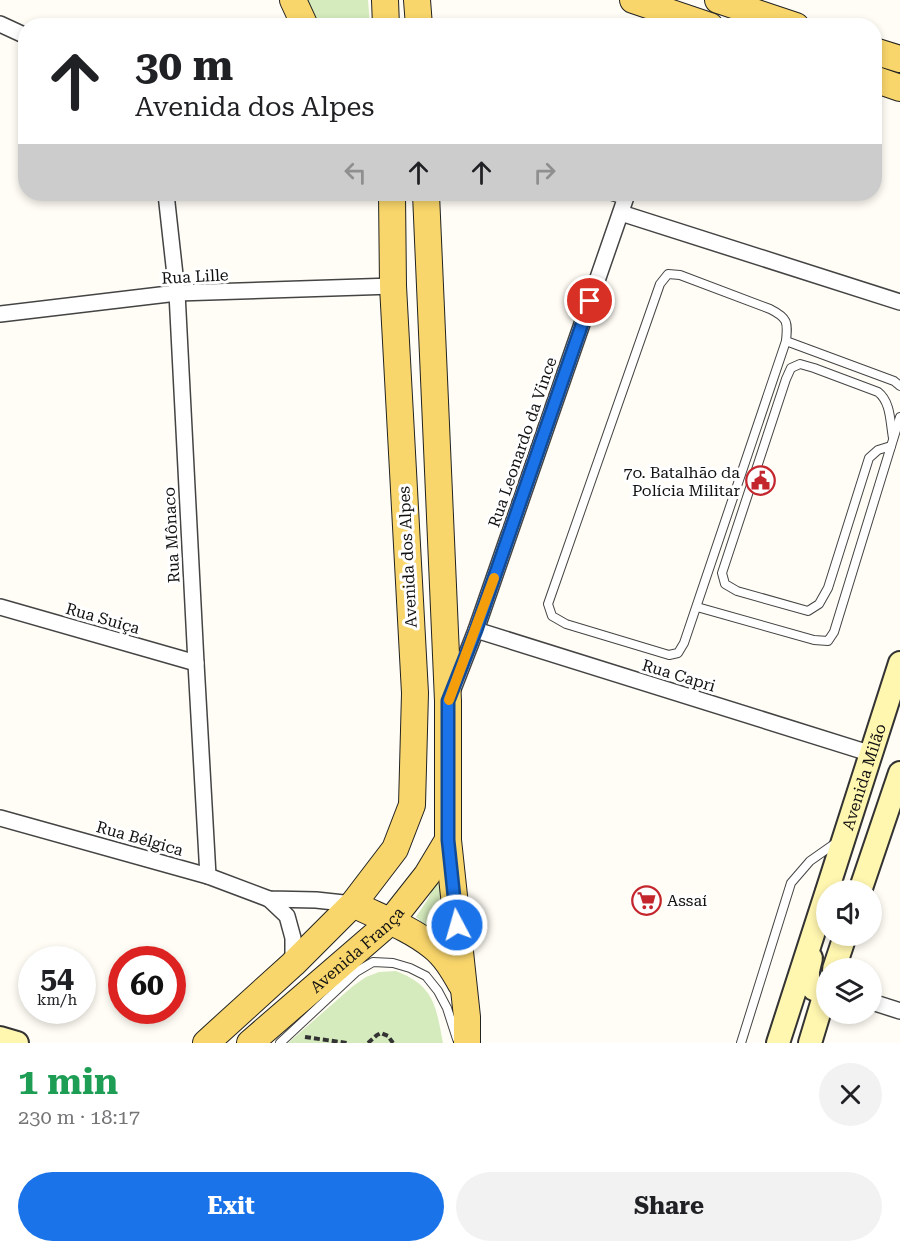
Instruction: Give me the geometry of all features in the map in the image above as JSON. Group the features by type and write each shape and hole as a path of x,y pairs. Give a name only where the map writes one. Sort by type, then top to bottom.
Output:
{"main road":[{"path":"293,0 301,18"},
{"path":"385,0 386,18"},
{"path":"417,0 418,18"},
{"path":"633,0 686,14"},
{"path":"718,0 772,18"},
{"path":"882,53 900,59"},
{"path":"882,82 900,88"},
{"name":"Avenida dos Alpes","path":"353,904 395,849 412,805 415,693 390,201"},
{"name":"Avenida dos Alpes","path":"426,201 448,701 448,840 467,1017 467,1043"},
{"name":"Avenida Milão","path":"831,880 900,663"},
{"name":"Avenida Milão","path":"864,880 900,772"},
{"name":"Avenida França","path":"250,1043 390,922 427,875 448,840"},
{"path":"353,904 405,929 433,946 450,964 464,990"},
{"name":"Avenida França","path":"206,1043 294,964 353,904"},
{"name":"Avenida Milão","path":"778,1043 816,925"},
{"path":"815,928 817,939 808,971 808,982 816,990"},
{"path":"810,1043 816,1024"},
{"path":"0,1038 17,1043"}],"street":[{"path":"0,24 18,32"},
{"name":"Rua Mônaco","path":"167,201 177,293 208,876"},
{"path":"624,202 900,302"},
{"name":"Rua Leonardo da Vince","path":"448,701 476,630 624,202"},
{"name":"Rua Lille","path":"0,314 177,293 393,286"},
{"name":"Rua Suiça","path":"0,607 196,663"},
{"name":"Rua Capri","path":"476,630 872,754"},
{"name":"Rua Bélgica","path":"0,818 208,876 269,899 353,904"},
{"name":"Rua Bélgica","path":"269,899 287,916 293,938 294,964"},
{"path":"882,1005 900,1011"}],"lane":[{"path":"668,274 680,275 782,315 788,325 786,341 697,607 678,653 669,655 566,624 552,616 548,604 660,284 668,274"},
{"path":"786,341 894,381 900,386"},
{"path":"800,364 878,392 887,404 895,441 869,458 828,588 819,604 808,611 737,591 725,584 722,573 791,369 800,364"},
{"path":"697,607 814,640 828,641 834,632 895,441 900,417"},
{"path":"741,1043 791,883 810,861 846,835"},
{"path":"280,1043 356,972 373,962 393,963 426,976 438,991 447,1008 457,1043"}],"path":[{"path":"368,1043 381,1033 388,1036 393,1043"},
{"path":"289,1035 347,1043"}],"green space":[{"path":"297,0 368,0 369,18 308,18"},
{"path":"444,865 454,960 443,942 416,917 428,899"},
{"path":"396,971 419,984 432,999 443,1043 288,1043 366,977 379,972"}],"slow traffic":[{"path":"449,700 494,578"}],"place":[{"name":"7o. Batalhão da Polícia Militar","path":"761,481"},
{"name":"Assaí","path":"646,900"}],"route":[{"path":"457,925 448,840 448,701 476,630 590,301"}]}
